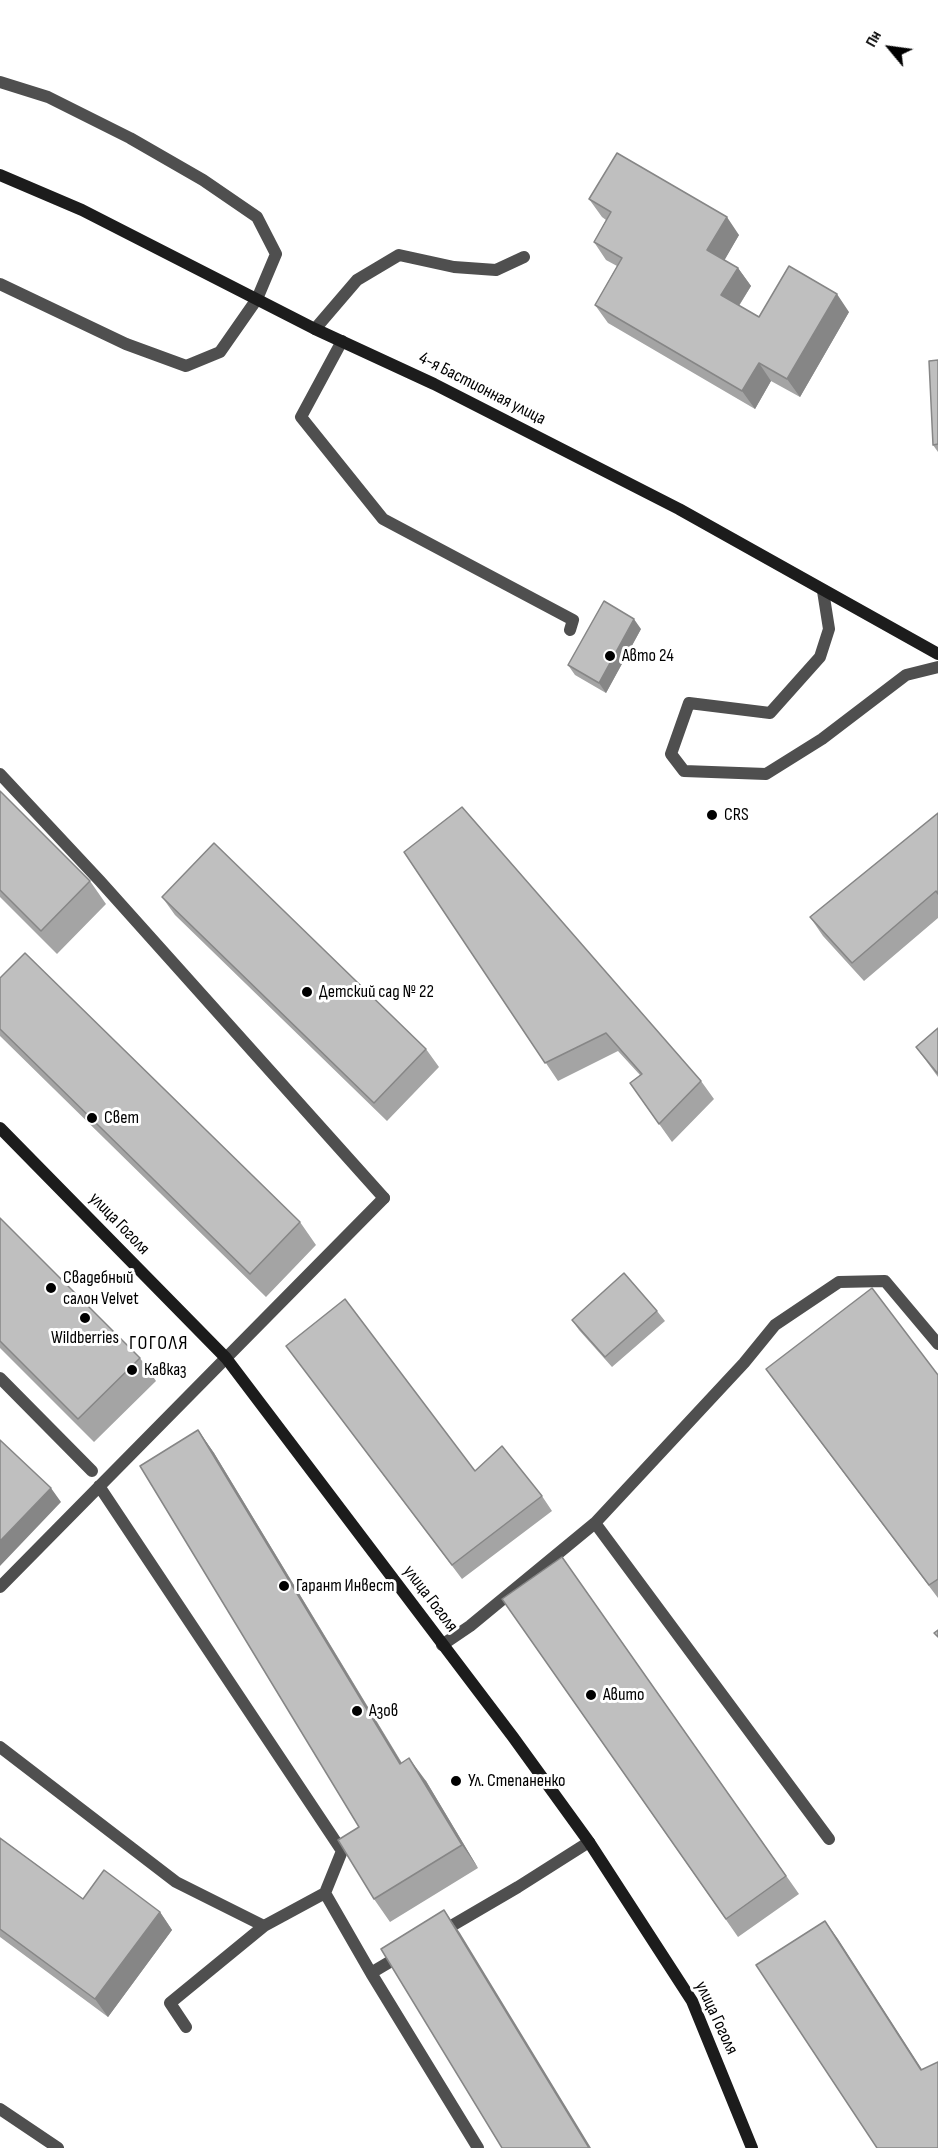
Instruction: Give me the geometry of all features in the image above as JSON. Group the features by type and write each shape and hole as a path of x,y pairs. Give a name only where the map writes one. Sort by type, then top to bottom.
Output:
{"main road":[{"name":"4-я Бастионная улица","path":"0,175 82,210 315,329 434,384 679,509 938,654"},
{"name":"улица Гоголя","path":"0,1128 226,1358 513,1737 588,1842 692,2001 752,2148"}],"street":[{"path":"0,82 48,97 130,138 203,180 257,217 276,254 257,299 220,352 186,366 126,344 0,284"},
{"path":"315,329 357,280 399,255 454,267 496,270 524,257"},
{"path":"342,341 301,417 383,519 573,620 570,630"},
{"path":"823,591 829,629 820,657 770,713 689,703 671,754 684,771 766,774 822,739 906,675 938,667"},
{"path":"0,774 100,880 384,1198 0,1587"},
{"path":"442,1645 470,1626 595,1523 744,1363 775,1325 839,1282 885,1281 938,1344"},
{"path":"0,1378 92,1471"},
{"path":"99,1486 342,1851 325,1893 264,1926 170,2003 186,2027"},
{"path":"595,1523 829,1839"},
{"path":"0,1747 176,1882 264,1926"},
{"path":"430,1939 588,1842"},
{"path":"325,1893 478,2148"},
{"path":"371,1973 411,1950"},
{"path":"0,2109 58,2148"}],"building":[{"path":"617,153 727,217 707,250 738,268 721,295 759,317 789,266 837,294 787,379 759,363 742,391 595,305 622,258 594,242 611,212 589,199"},
{"path":"938,360 938,444 933,445 929,361"},
{"path":"604,601 634,619 599,683 568,665"},
{"path":"0,791 90,881 41,931 0,890"},
{"path":"462,807 701,1081 659,1124 630,1083 642,1074 606,1033 545,1063 404,852"},
{"path":"938,813 938,894 936,891 852,963 810,917"},
{"path":"214,843 426,1049 374,1103 162,897"},
{"path":"25,953 300,1222 250,1274 0,1029 0,978"},
{"path":"938,1028 938,1074 916,1047"},
{"path":"0,1218 140,1358 78,1419 0,1341"},
{"path":"624,1273 657,1311 605,1357 572,1320"},
{"path":"872,1288 938,1375 938,1579 929,1585 766,1369"},
{"path":"345,1299 475,1471 502,1446 542,1496 452,1565 286,1346"},
{"path":"198,1430 400,1764 409,1758 462,1845 374,1899 338,1840 359,1827 140,1466"},
{"path":"0,1440 51,1488 0,1541"},
{"path":"562,1557 786,1876 726,1919 502,1599"},
{"path":"0,1838 83,1899 104,1870 160,1912 95,1999 0,1929"},
{"path":"444,1910 589,2148 502,2148 381,1949"},
{"path":"825,1921 921,2070 938,2062 938,2148 877,2148 756,1965"}],"place":[{"name":"Авто 24","path":"610,656"},
{"name":"CRS","path":"712,815"},
{"name":"Детский сад № 22","path":"307,992"},
{"name":"Свет","path":"92,1118"},
{"name":"Свадебный салон Velvet","path":"51,1288"},
{"name":"Wildberries","path":"85,1318"},
{"name":"Кавказ","path":"132,1370"},
{"name":"Гарант Инвест","path":"284,1586"},
{"name":"Авито","path":"591,1695"},
{"name":"Азов","path":"357,1711"},
{"name":"Ул. Степаненко","path":"456,1781"}],"district":[{"name":"ГОГОЛЯ","path":"159,1344"}]}
